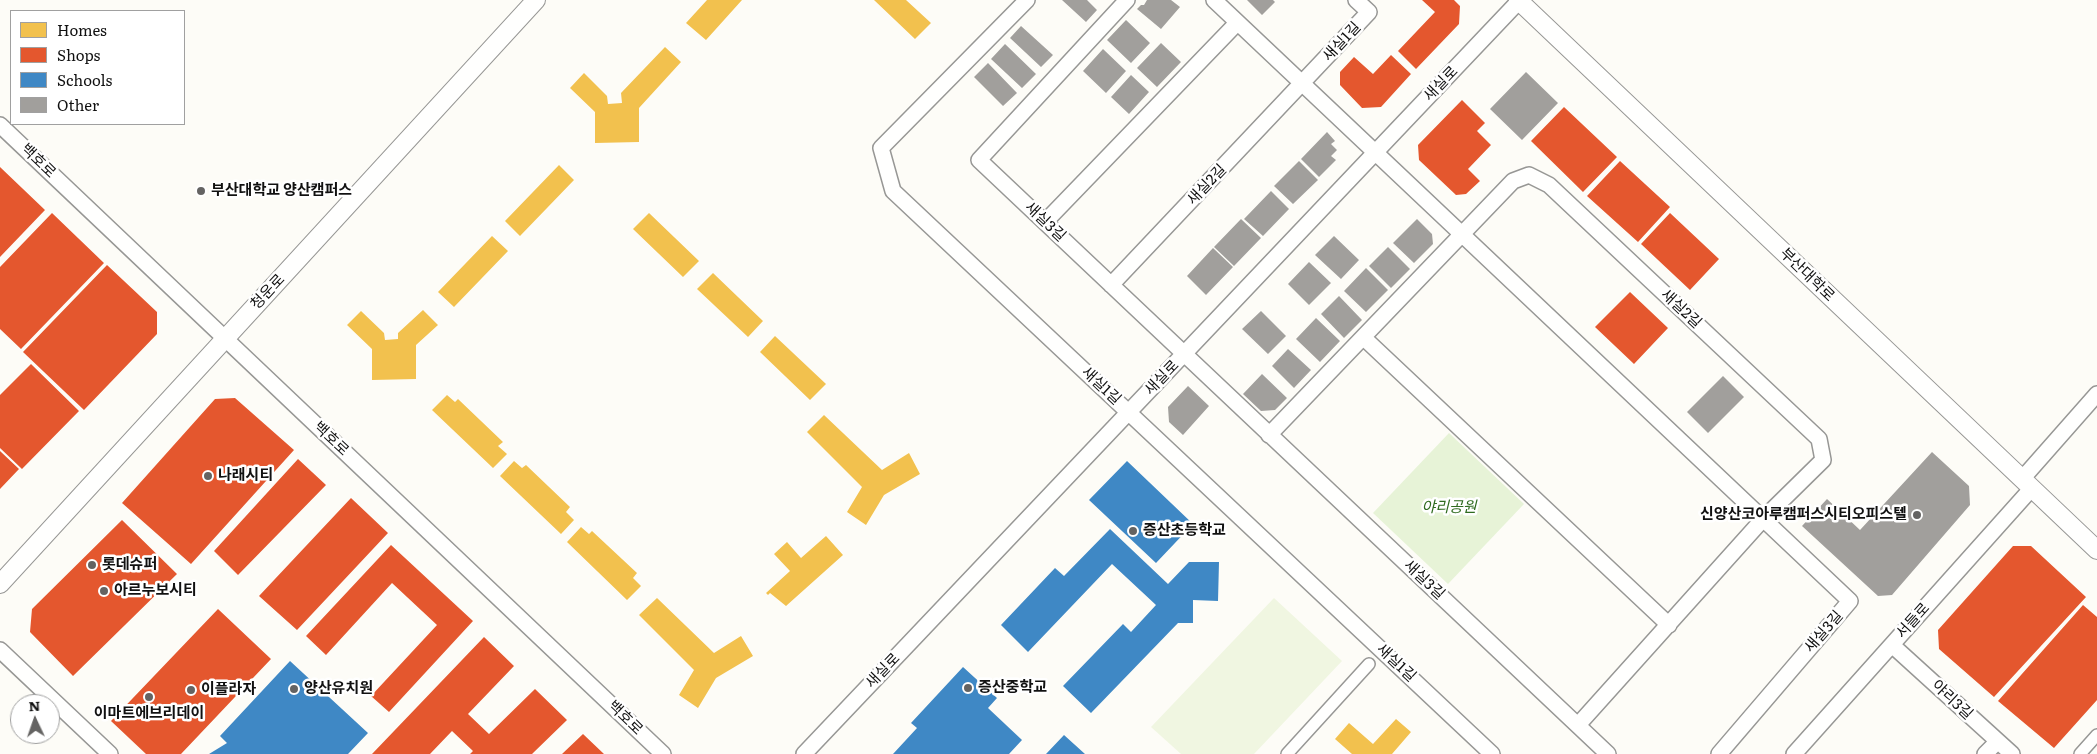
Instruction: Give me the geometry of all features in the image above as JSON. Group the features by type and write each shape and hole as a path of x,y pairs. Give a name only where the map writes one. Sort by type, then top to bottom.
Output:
{"street":[{"name":"청운로","path":"0,584 536,0"},
{"name":"새실1길","path":"1027,0 881,148 893,191 1492,754"},
{"name":"새실3길","path":"1127,0 979,160 1608,754"},
{"path":"1214,0 1764,518 1578,725"},
{"name":"새실1길","path":"1303,84 1369,12 1356,0"},
{"name":"새실로","path":"804,754 1519,1"},
{"name":"부산대학로","path":"1519,1 2097,550"},
{"path":"1045,222 1237,23"},
{"name":"새실2길","path":"1111,285 1303,84"},
{"name":"백호로","path":"0,125 663,754"},
{"name":"새실2길","path":"1364,338 1461,234 1514,181 1529,175 1549,185 1819,439 1823,460 1764,518"},
{"path":"1270,435 1364,338 1669,624"},
{"name":"서들로","path":"1794,754 1892,644 2027,483 2097,394"},
{"name":"새실3길","path":"1719,754 1850,601 1764,518"},
{"name":"야리3길","path":"1892,644 2012,754"},
{"path":"0,650 110,754"},
{"path":"1287,754 1370,664"},
{"path":"2080,754 2097,735"},
{"path":"1985,754 1997,742"}],"green space":[{"name":"야리공원","path":"1449,433 1524,504 1448,584 1373,513"},
{"path":"1274,598 1342,661 1254,754 1181,754 1151,727"}],"building: Homes":[{"path":"707,0 742,0 706,40 686,23"},
{"path":"874,0 906,0 931,23 915,39"},
{"path":"665,47 681,62 639,108 639,142 595,143 595,112 570,88 584,73 607,96 608,104 622,103 621,93"},
{"path":"559,165 574,180 520,236 505,221"},
{"path":"649,213 699,261 683,277 633,229"},
{"path":"492,236 508,251 454,307 438,292"},
{"path":"713,273 763,321 748,337 697,289"},
{"path":"423,310 438,325 416,345 416,379 372,380 372,349 347,325 361,311 384,333 385,340 398,339 398,333"},
{"path":"775,336 826,384 810,400 760,352"},
{"path":"447,395 455,402 458,399 503,442 498,446 507,454 493,468 432,410"},
{"path":"824,415 882,470 909,453 920,474 884,495 866,525 847,512 862,487 807,432"},
{"path":"514,461 522,468 526,465 570,507 566,512 574,520 561,534 500,476"},
{"path":"581,527 589,534 592,531 637,573 633,578 641,586 627,600 567,542"},
{"path":"826,536 843,555 786,606 770,593 768,595 766,593 790,571 774,554 787,542 801,558"},
{"path":"657,598 714,653 741,636 753,656 716,678 698,708 679,695 694,670 639,615"},
{"path":"1396,719 1411,732 1392,754 1352,754 1335,739 1349,723 1373,744"}],"building: Shops":[{"path":"1422,0 1454,0 1460,6 1459,24 1416,69 1398,51 1435,12"},
{"path":"1391,55 1411,74 1381,107 1362,108 1340,85 1340,72 1354,57 1373,74"},
{"path":"1462,100 1485,123 1477,131 1491,145 1468,169 1480,181 1466,194 1456,195 1419,160 1418,145"},
{"path":"1564,107 1617,157 1583,192 1531,141"},
{"path":"1620,161 1670,207 1638,242 1587,196"},
{"path":"0,167 45,210 0,257"},
{"path":"52,213 104,263 21,349 0,329 0,267"},
{"path":"1670,213 1719,259 1690,290 1641,244"},
{"path":"107,265 157,312 157,334 84,410 23,352"},
{"path":"1630,292 1668,328 1634,364 1595,327"},
{"path":"31,364 79,411 22,469 0,448 0,395"},
{"name":"나래시티","path":"235,398 294,450 191,564 122,503 215,399"},
{"path":"0,451 19,469 0,489"},
{"path":"298,459 326,485 238,575 214,551"},
{"path":"351,498 388,533 297,630 259,596"},
{"name":"아르누보시티","path":"122,520 177,574 73,676 30,632 32,609"},
{"path":"391,545 473,621 389,712 371,696 437,625 392,583 326,655 306,636"},
{"path":"2013,546 2031,546 2086,597 1994,697 1939,649 1938,630"},
{"path":"2083,605 2097,617 2097,700 2054,748 1998,701"},
{"name":"이플라자","path":"218,609 271,659 181,754 146,754 111,721"},
{"path":"484,637 514,666 468,714 489,734 535,689 567,720 532,754 470,754 473,751 452,731 430,754 372,754"},
{"path":"583,734 604,754 562,754"}],"building: Schools":[{"path":"1127,461 1193,524 1156,563 1089,500"},
{"path":"1110,529 1168,584 1189,562 1219,562 1218,601 1193,600 1193,623 1178,623 1091,713 1063,686 1123,624 1131,632 1156,605 1112,564 1028,652 1001,625 1055,568 1064,576"},
{"name":"양산유치원","path":"290,661 368,733 348,754 209,754 227,743 220,736"},
{"path":"963,667 997,698 988,708 1022,740 1009,754 893,754 917,728 911,723"},
{"path":"1064,735 1085,754 1046,754"}],"building: Other":[{"path":"1062,0 1087,0 1097,10 1086,22"},
{"path":"1147,0 1171,0 1180,7 1161,29 1137,9 1144,5"},
{"path":"1247,0 1273,0 1275,2 1262,15"},
{"path":"1126,20 1150,43 1131,63 1107,40"},
{"path":"1021,26 1053,55 1041,67 1010,38"},
{"path":"1161,43 1181,62 1157,87 1137,68"},
{"path":"1005,44 1036,74 1022,88 991,59"},
{"path":"1103,49 1126,71 1106,93 1083,71"},
{"path":"988,63 1017,93 1003,106 974,77"},
{"path":"1526,72 1558,103 1522,140 1490,109"},
{"path":"1131,75 1149,92 1129,114 1111,97"},
{"path":"1327,132 1335,141 1331,144 1337,150 1331,156 1336,160 1319,177 1301,159"},
{"path":"1299,161 1318,180 1293,204 1274,186"},
{"path":"1271,191 1289,209 1263,236 1244,219"},
{"path":"1241,219 1261,238 1234,266 1214,247"},
{"path":"1417,219 1432,234 1433,244 1414,263 1393,243"},
{"path":"1334,236 1359,260 1341,279 1315,255"},
{"path":"1388,247 1410,269 1391,288 1369,266"},
{"path":"1213,248 1233,267 1206,295 1187,276"},
{"path":"1309,262 1331,283 1309,305 1288,284"},
{"path":"1366,268 1388,290 1366,312 1344,291"},
{"path":"1339,296 1362,320 1344,338 1321,314"},
{"path":"1261,311 1286,336 1268,354 1242,329"},
{"path":"1316,318 1340,341 1320,362 1296,339"},
{"path":"1288,349 1311,370 1294,388 1272,366"},
{"path":"1262,374 1287,398 1275,410 1261,411 1243,394"},
{"path":"1723,376 1744,397 1708,433 1687,412"},
{"path":"1188,386 1209,406 1183,435 1169,422 1168,407"},
{"name":"신양산코아루캠퍼스시티오피스텔","path":"1932,452 1969,486 1970,505 1892,595 1878,596 1802,526 1827,499 1860,530"}],"place":[{"name":"부산대학교 양산캠퍼스","path":"201,191"},
{"name":"나래시티","path":"208,476"},
{"name":"신양산코아루캠퍼스시티오피스텔","path":"1917,515"},
{"name":"증산초등학교","path":"1133,531"},
{"name":"롯데슈퍼","path":"92,565"},
{"name":"아르누보시티","path":"104,591"},
{"name":"증산중학교","path":"968,688"},
{"name":"양산유치원","path":"294,689"},
{"name":"이플라자","path":"191,690"},
{"name":"이마트에브리데이","path":"149,697"}]}
